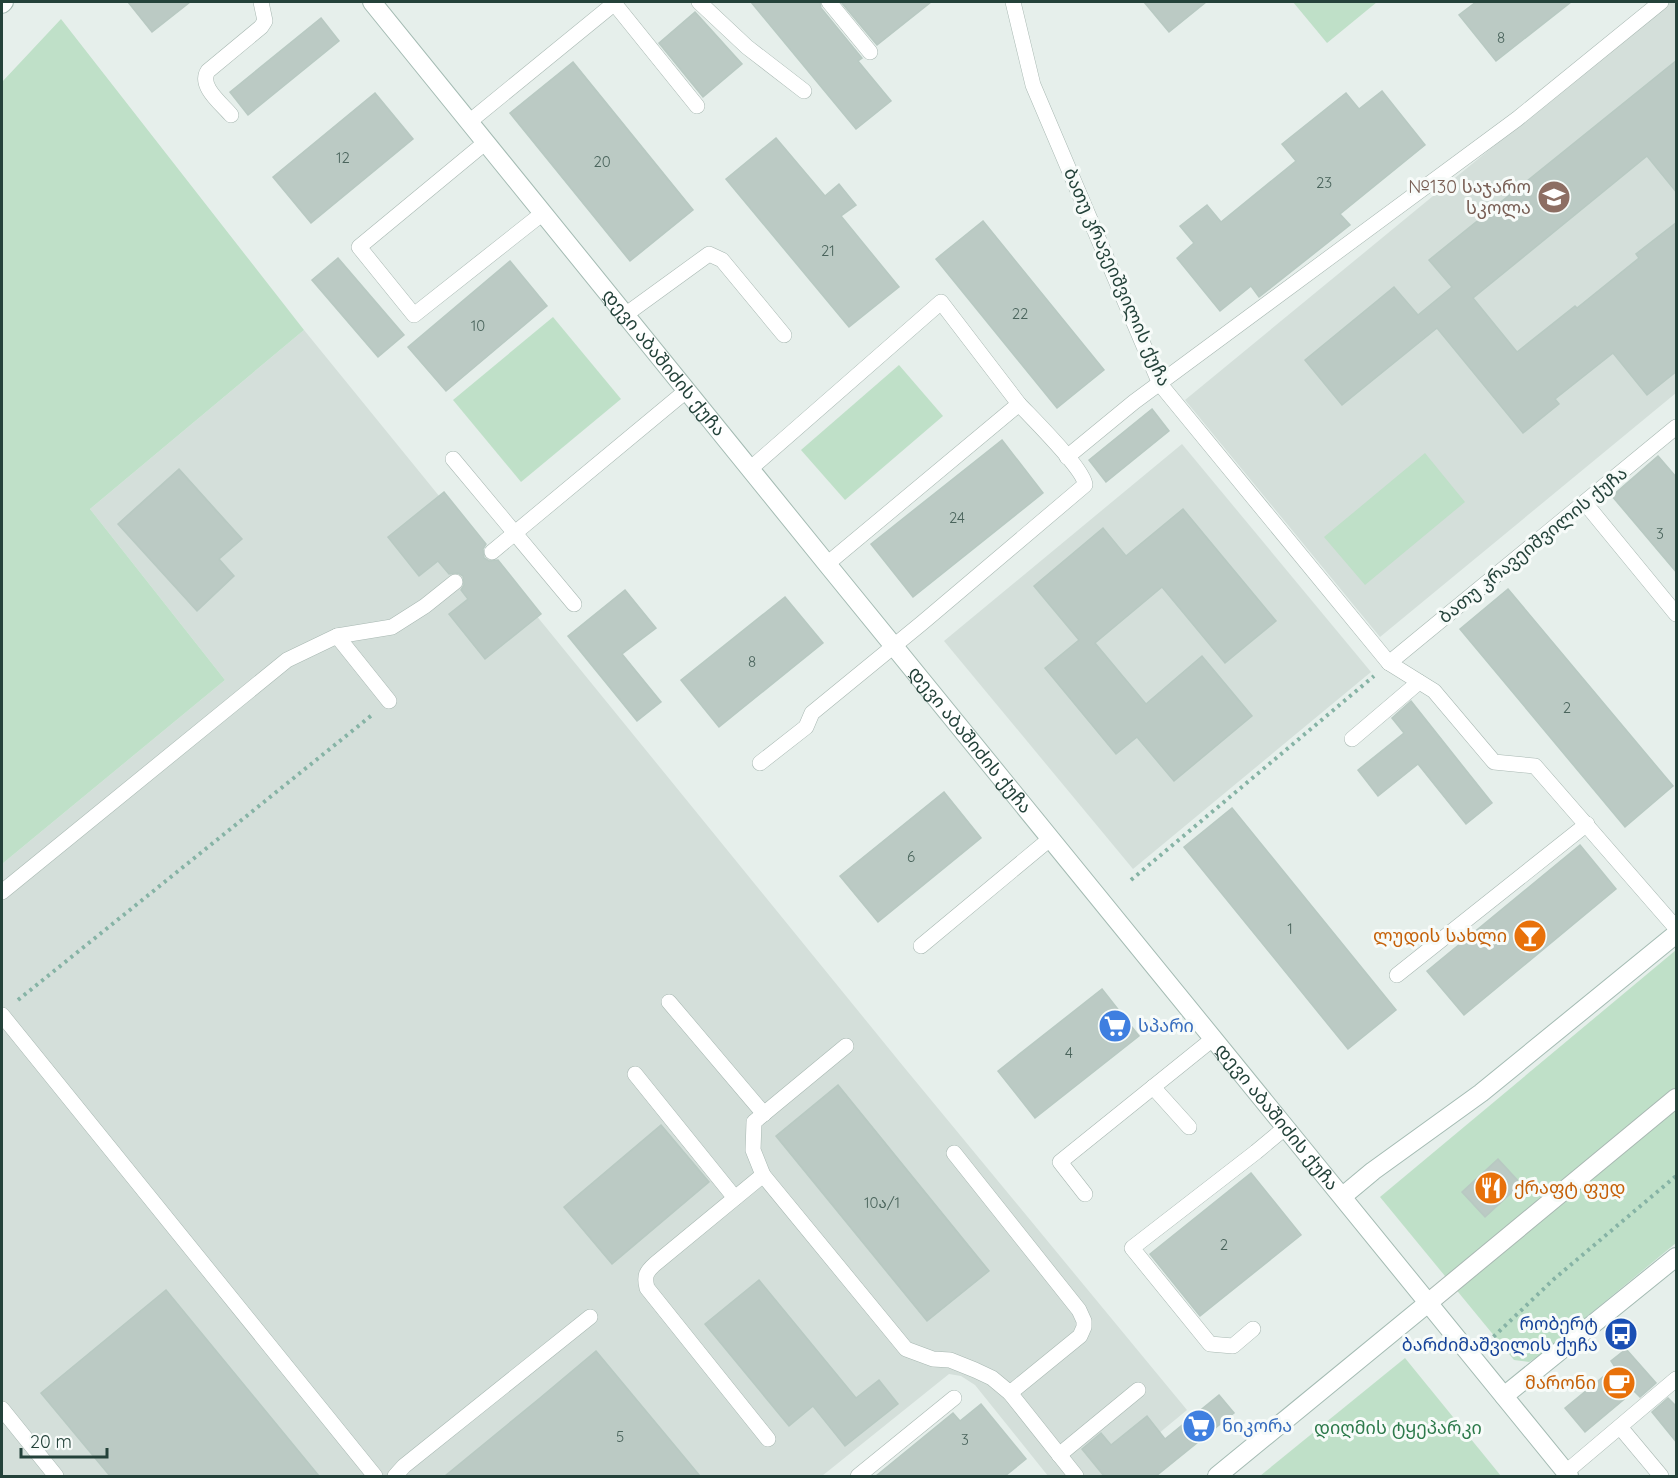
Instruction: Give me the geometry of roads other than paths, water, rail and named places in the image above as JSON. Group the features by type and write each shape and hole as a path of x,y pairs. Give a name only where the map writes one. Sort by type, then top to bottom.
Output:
{"street":[{"name":"დევი აბაშიძის ქუჩა","path":"372,2 1568,1474"},
{"path":"1343,1196 1373,1171 1481,1093 1677,934"},
{"path":"1217,1476 1677,1098"},
{"path":"1504,1396 1677,1257"}],"lane":[{"path":"231,115 206,85 205,76 261,27 265,21 261,2"},
{"path":"469,122 615,2 697,106"},
{"path":"699,2 747,47 804,91"},
{"path":"830,2 870,52"},
{"name":"ბათუ კრავეიშვილის ქუჩა","path":"1013,2 1033,85 1160,384 1389,663 1434,691 1494,762 1535,766 1677,928"},
{"path":"1067,457 1134,402 1517,119 1661,2"},
{"path":"486,142 358,247 414,315 543,213"},
{"path":"626,315 709,254 722,260 783,335"},
{"path":"750,470 941,302 1019,404 1085,479 1085,485 812,713 806,727 760,764"},
{"path":"492,552 686,391"},
{"path":"827,564 1019,404"},
{"name":"ბათუ კრავეიშვილის ქუჩა","path":"1389,663 1677,427"},
{"path":"453,459 574,604"},
{"path":"1585,503 1677,614"},
{"path":"2,892 287,660 337,636 392,627 425,606 455,582"},
{"path":"337,636 389,701"},
{"path":"1352,739 1419,682"},
{"path":"1397,975 1587,824"},
{"path":"921,946 1051,838"},
{"path":"669,1002 764,1114"},
{"path":"6,1011 375,1476"},
{"path":"1085,1194 1059,1162 1214,1038"},
{"path":"846,1046 754,1122 753,1150 764,1175 906,1349 933,1359 950,1360 992,1378 1010,1393 1076,1476"},
{"path":"635,1074 735,1198"},
{"path":"1153,1087 1189,1127"},
{"path":"1253,1329 1233,1346 1210,1344 1132,1248 1286,1126"},
{"path":"954,1153 1051,1273 1079,1310 1084,1321 1084,1328 1080,1336 1010,1393"},
{"path":"764,1175 647,1270 645,1277 647,1288 768,1439"},
{"path":"395,1476 404,1466 590,1317"},
{"path":"1568,1474 1677,1379"},
{"path":"1059,1455 1138,1390"},
{"path":"858,1476 954,1398"},
{"path":"2,1409 56,1476"},
{"path":"1620,1427 1661,1476"}],"place":[{"name":"№130 საჯარო სკოლა","path":"1554,197"},
{"name":"ლუდის სახლი","path":"1530,936"},
{"name":"სპარი","path":"1115,1026"},
{"name":"ქრაფტ ფუდ","path":"1491,1188"},
{"name":"რობერტ ბარძიმაშვილის ქუჩა","path":"1621,1334"},
{"name":"მარონი","path":"1619,1383"},
{"name":"ნიკორა","path":"1199,1426"}],"park label":[{"name":"დიღმის ტყეპარკი","path":"1398,1428"}]}
